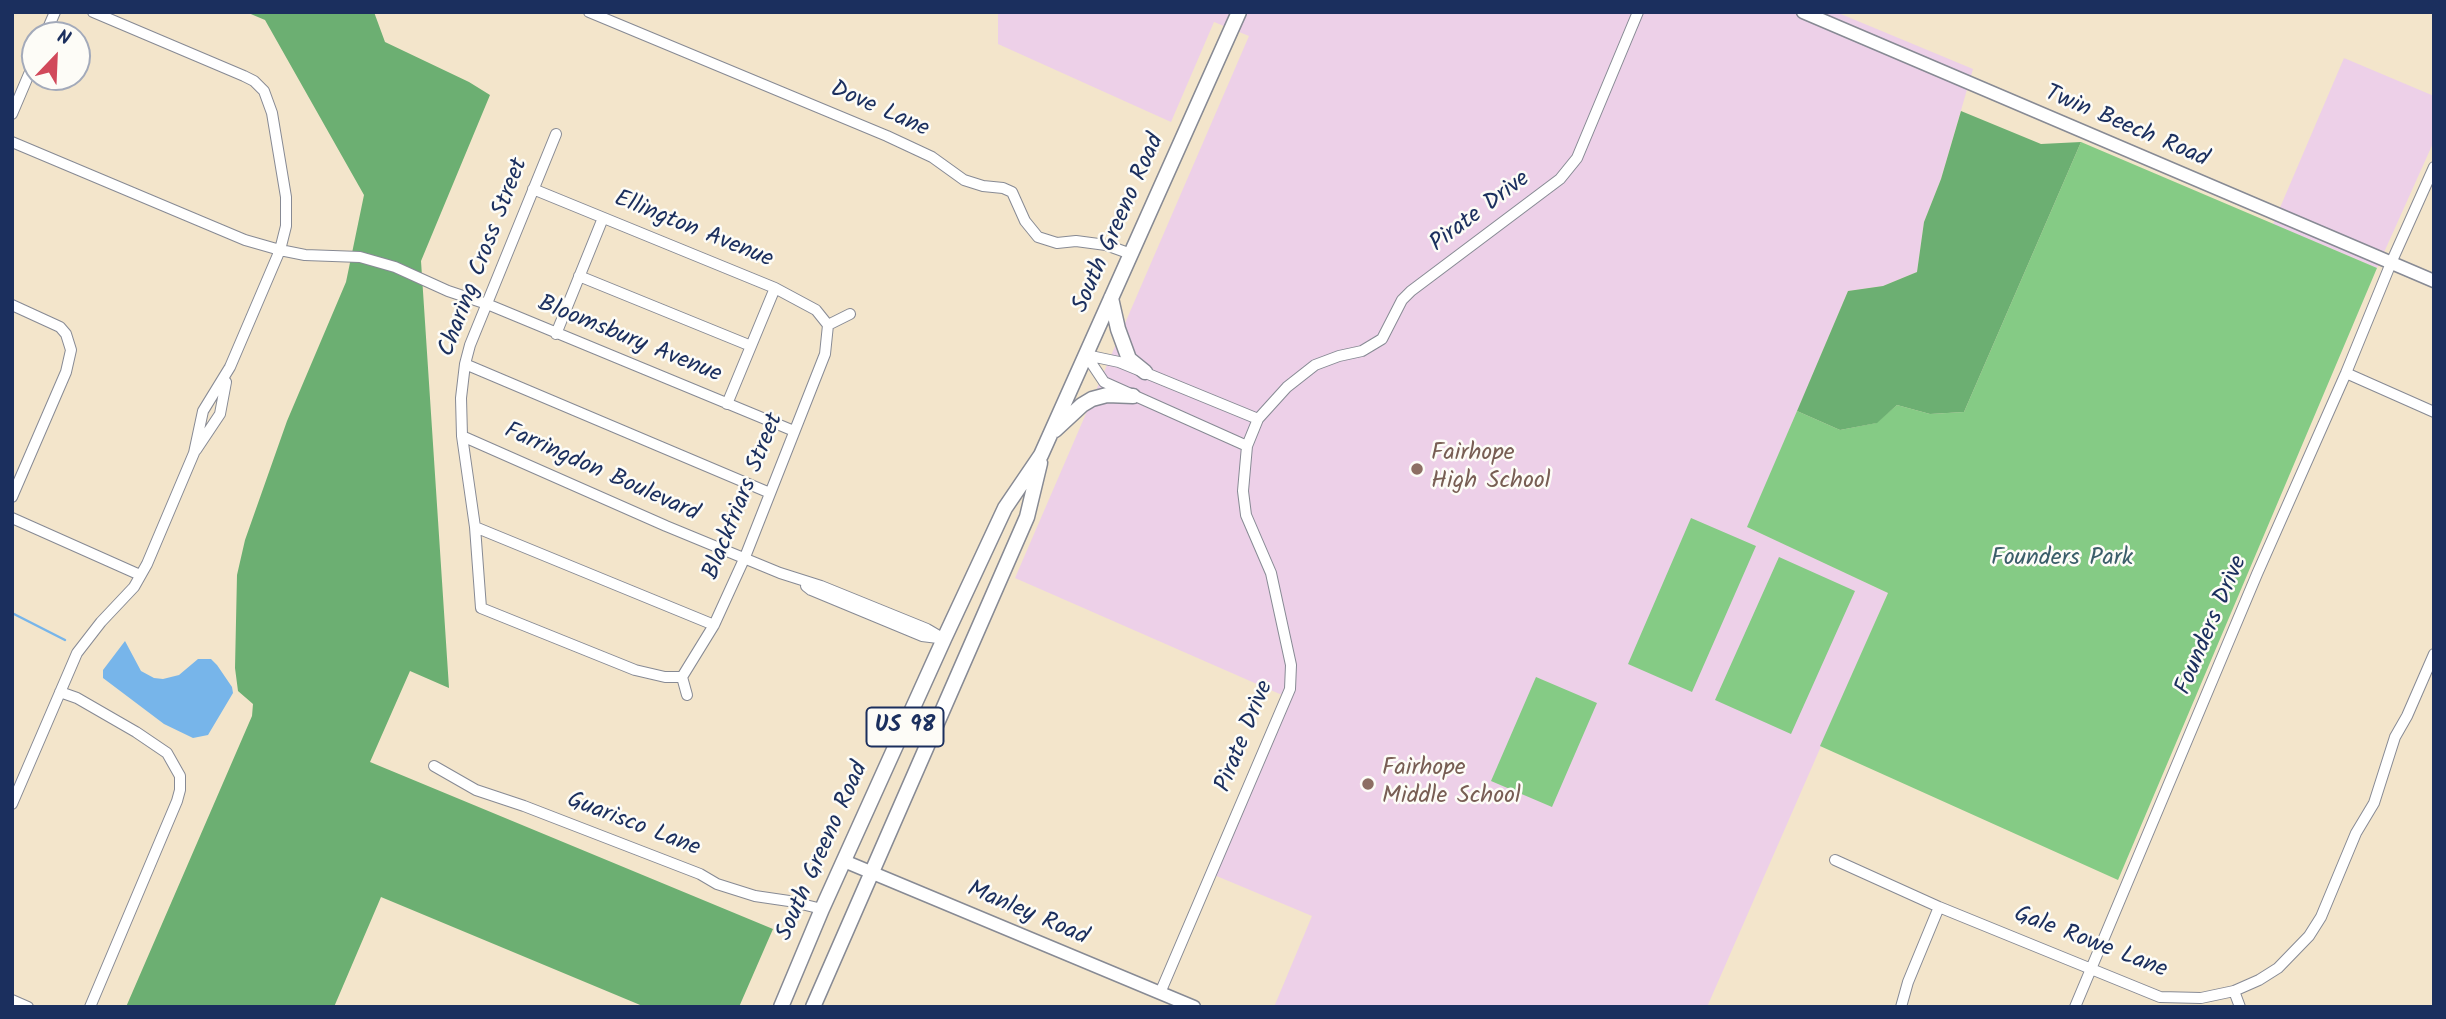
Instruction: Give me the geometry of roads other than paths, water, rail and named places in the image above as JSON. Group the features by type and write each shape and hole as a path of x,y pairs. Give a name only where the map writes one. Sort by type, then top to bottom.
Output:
{"main road":[{"name":"South Greeno Road","path":"781,1007 822,909 944,639 1005,508 1041,454 1051,433 1239,12"},
{"path":"1111,298 1129,359 1145,372"},
{"path":"1051,433 1092,399 1107,395 1133,396"},
{"name":"South Greeno Road","path":"813,1007 1027,517 1041,454"}],"street":[{"path":"93,12 254,81 264,91 272,113 286,197 287,219 280,250 230,367 202,411 194,453"},
{"name":"Dove Lane","path":"589,12 887,136 923,153 973,184 1003,188 1012,192 1025,220 1038,237 1056,243 1076,241 1106,245 1131,254"},
{"name":"Pirate Drive","path":"1160,993 1290,689 1291,666 1271,573 1246,515 1243,491 1248,446 1258,419 1287,387 1315,365 1362,351 1382,339 1402,300 1411,291 1560,179 1577,158 1638,12"},
{"name":"Twin Beech Road","path":"1802,12 2434,281"},
{"path":"12,114 22,91"},
{"name":"Charing Cross Street","path":"556,134 487,304 466,364 461,398 463,436 475,527 481,608 635,670 665,677 682,677"},
{"name":"Bloomsbury Avenue","path":"12,142 245,240 305,255 360,257 378,261 794,431"},
{"name":"Founders Drive","path":"2076,1007 2252,586 2346,373 2391,263 2431,182 2434,167"},
{"name":"Ellington Avenue","path":"533,189 775,288 816,310 828,325"},
{"path":"556,334 603,218"},
{"path":"579,276 751,345"},
{"path":"727,404 775,288"},
{"path":"12,305 60,327 66,334 71,350 66,372 12,497"},
{"path":"828,325 850,314"},
{"name":"Blackfriars Street","path":"682,677 713,625 744,557 825,354 828,325"},
{"path":"1086,355 1119,362 1258,419"},
{"path":"1086,355 1104,382 1248,446"},
{"path":"466,364 770,493"},
{"path":"13,801 77,653 141,575 194,453 220,414 230,367"},
{"path":"2346,373 2434,412"},
{"name":"Farringdon Boulevard","path":"463,436 666,526 800,581 811,590 922,636 944,639"},
{"path":"12,519 141,575"},
{"path":"475,527 713,625"},
{"name":"Gale Rowe Lane","path":"1835,860 1940,907 2160,997 2201,998 2234,991 2278,968 2309,936 2321,917 2356,833 2374,803 2395,737 2412,706 2434,654"},
{"path":"682,677 687,695"},
{"path":"60,692 95,709 167,753 180,776 177,801 90,1007"},
{"name":"Guarisco Lane","path":"434,766 476,790 691,871 717,884 755,896 822,909"},
{"name":"Manley Road","path":"844,861 1194,1007"},
{"path":"1901,1007 1908,982 1940,907"},
{"path":"2234,991 2241,1007"},
{"path":"12,1000 28,1007"}],"water":[{"path":"125,641 141,671 154,678 179,675 198,659 211,659 217,665 232,687 233,693 208,735 193,738 164,724 103,678 103,670"}],"waterway":[{"path":"12,613 65,640"}],"place":[{"name":"Fairhope High School","path":"1417,469"},
{"name":"Fairhope Middle School","path":"1368,784"}],"park label":[{"name":"Founders Park","path":"2062,560"}]}
